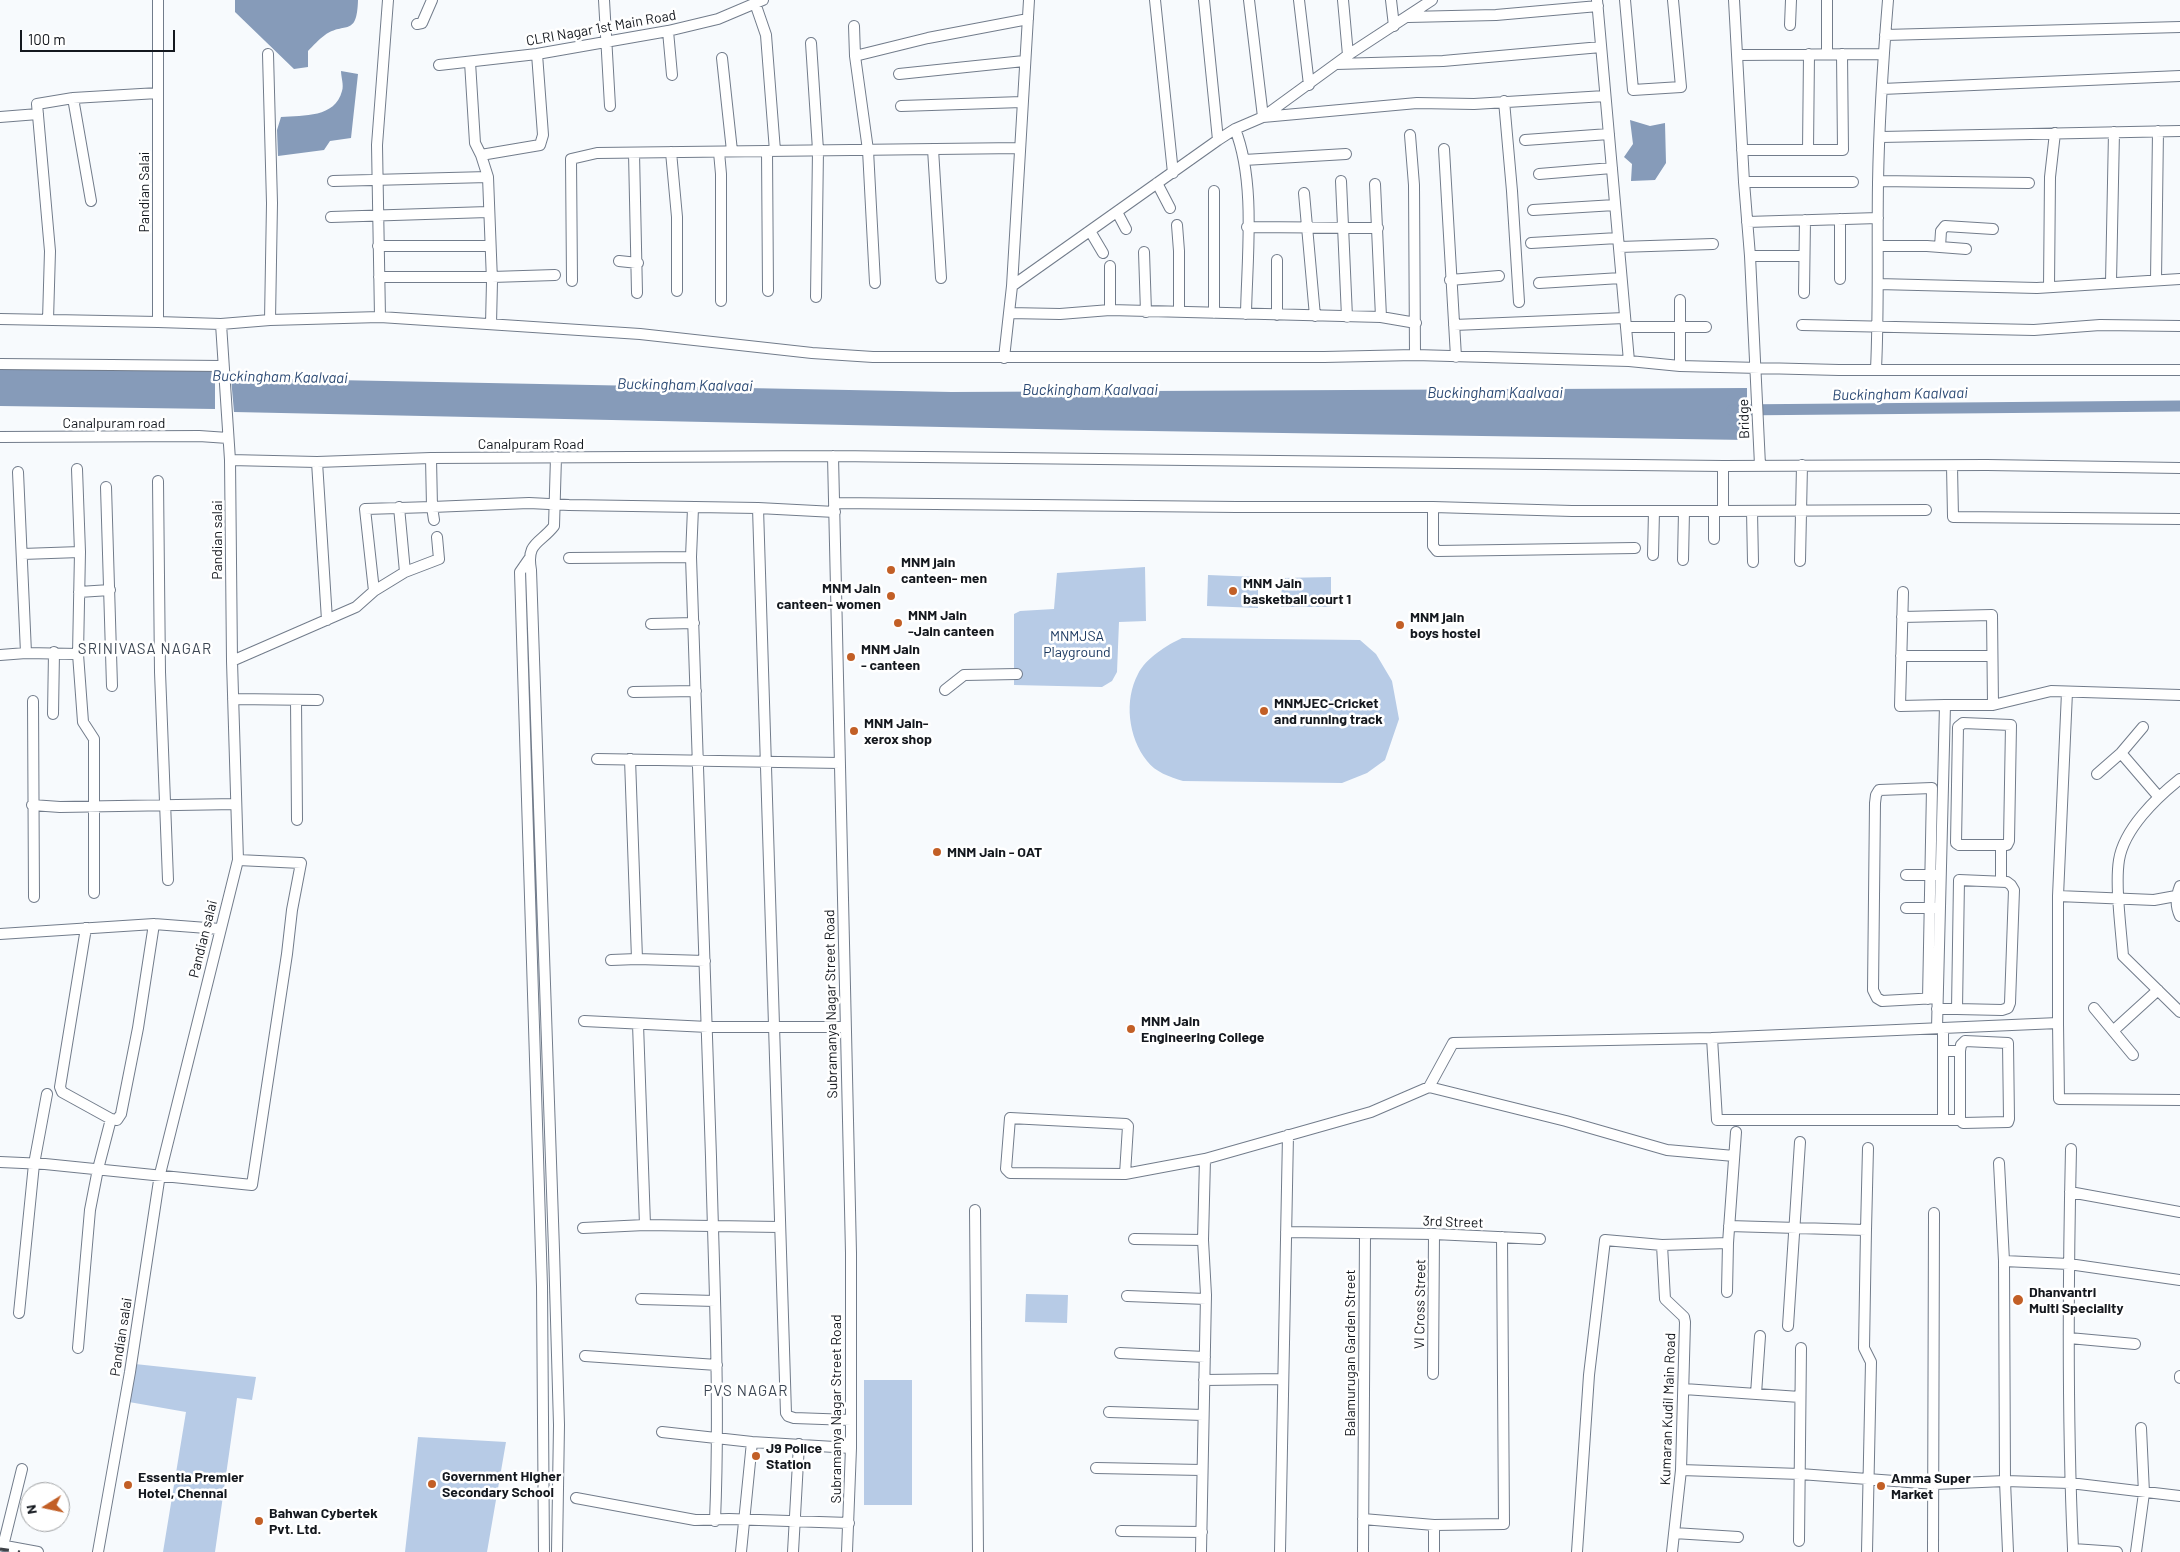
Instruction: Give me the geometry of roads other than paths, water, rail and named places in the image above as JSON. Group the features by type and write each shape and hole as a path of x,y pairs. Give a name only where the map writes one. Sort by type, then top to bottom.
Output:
{"street":[{"name":"Pandian Salai","path":"158,0 158,322"},
{"path":"380,317 377,145 388,0"},
{"path":"417,24 422,23 425,19 432,0"},
{"path":"604,0 610,106"},
{"path":"1004,358 1012,286 1029,0"},
{"path":"1155,0 1172,172"},
{"path":"1204,0 1218,140"},
{"path":"1249,0 1263,116"},
{"path":"1299,0 1309,85"},
{"path":"1343,0 1348,55"},
{"path":"1391,0 1394,26"},
{"path":"1012,286 1218,140 1235,129 1263,116 1309,85 1348,55 1432,0"},
{"path":"1625,0 1633,90 1681,87 1673,0"},
{"name":"Bridge","path":"1734,0 1750,256 1760,465"},
{"path":"1790,25 1791,0"},
{"path":"1826,54 1827,0"},
{"path":"1876,369 1879,246 1878,181 1883,54 1888,0"},
{"path":"759,2 766,35 771,151 768,291"},
{"name":"CLRI Nagar 1st Main Road","path":"439,64 537,54 668,31 718,19 759,2"},
{"path":"1407,17 1496,15 1597,3 1629,361"},
{"path":"855,56 937,36 1028,18"},
{"path":"854,26 855,56 868,150 874,283"},
{"path":"1885,35 2180,27"},
{"path":"668,31 672,75"},
{"path":"811,43 818,150 816,297"},
{"path":"1335,64 1435,61 1601,48"},
{"path":"268,54 272,203 270,320"},
{"path":"481,155 540,146 543,135 537,54"},
{"path":"1808,150 1809,54"},
{"path":"1742,150 1843,150 1842,54"},
{"path":"1737,55 1883,54"},
{"path":"722,58 732,151"},
{"path":"899,74 1024,60"},
{"path":"470,62 475,143 488,176 492,277 491,324"},
{"path":"1882,90 2180,76"},
{"path":"48,320 50,251 37,104 73,98 158,93"},
{"path":"1263,116 1417,103 1474,104 1606,96"},
{"path":"73,98 91,201"},
{"path":"1504,101 1512,191 1518,302"},
{"path":"901,106 1022,102"},
{"path":"0,117 38,114"},
{"path":"1235,129 1242,146 1248,194 1246,314"},
{"path":"2156,280 2158,131"},
{"path":"1881,137 2180,131"},
{"path":"2111,282 2114,132"},
{"path":"2049,287 2050,177 2055,133"},
{"path":"1525,140 1609,134"},
{"path":"1410,135 1414,185 1415,355"},
{"path":"572,281 571,159 597,153 1020,148"},
{"path":"933,149 941,278"},
{"path":"1444,149 1450,280 1456,356"},
{"path":"672,152 677,217 677,291"},
{"path":"719,152 721,174 721,301"},
{"path":"634,153 638,263 637,293"},
{"path":"1244,160 1346,154"},
{"path":"1539,174 1612,168"},
{"path":"334,181 488,176"},
{"path":"1340,181 1347,317"},
{"path":"1878,181 2029,183"},
{"path":"1744,182 1852,182"},
{"path":"1157,183 1170,208"},
{"path":"1375,184 1381,318"},
{"path":"1214,191 1214,313"},
{"path":"1304,192 1315,316"},
{"path":"1533,210 1615,206"},
{"path":"331,217 488,212"},
{"path":"1118,212 1126,229"},
{"path":"1747,222 1878,218"},
{"path":"1840,219 1840,279"},
{"path":"1804,292 1805,220"},
{"path":"1177,225 1179,312"},
{"path":"1940,248 1941,231 1944,226 1993,229"},
{"path":"1247,227 1378,228"},
{"path":"1090,231 1103,253"},
{"path":"1531,243 1713,244"},
{"path":"378,246 490,246"},
{"path":"1879,246 1966,249"},
{"path":"1144,252 1146,312"},
{"path":"1750,256 1804,256"},
{"path":"1277,260 1277,315"},
{"path":"619,261 638,263"},
{"path":"1110,266 1110,310"},
{"path":"379,277 554,275"},
{"path":"1450,280 1499,276"},
{"path":"1539,283 1621,278"},
{"path":"1878,284 2049,287 2180,279"},
{"path":"1680,300 1680,366"},
{"path":"1009,313 1060,314 1110,310 1381,318 1416,323"},
{"path":"0,319 221,324 270,320 380,317 640,334 793,351 873,357 1415,355 1629,361 1680,366 2180,370"},
{"path":"1454,325 1625,322 1680,327 1706,327"},
{"name":"Pandian salai","path":"98,1552 130,1372 160,1174 238,860 232,660 230,460 222,366 221,324"},
{"path":"1802,325 2034,330 2100,325 2180,326"},
{"path":"0,364 222,366"},
{"name":"Canalpuram road","path":"0,437 199,436 228,438"},
{"name":"Canalpuram Road","path":"230,460 317,462 431,458 833,456 1724,466 2180,468"},
{"name":"Subramanya Nagar Street Road","path":"833,456 851,1253 851,1448 847,1552"},
{"path":"556,457 554,526 534,545 530,551 529,559 532,589 554,1240 559,1425 557,1552"},
{"path":"431,458 434,520"},
{"path":"317,462 327,620"},
{"path":"1800,561 1802,465"},
{"path":"1714,539 1724,466"},
{"path":"1952,466 1953,517 2180,519"},
{"path":"77,469 80,552 78,654 83,722 94,740 94,893"},
{"path":"18,472 26,653"},
{"path":"158,480 160,672 168,880"},
{"path":"106,487 112,686"},
{"path":"374,591 365,509 399,507 529,503 693,508 1433,507 1572,511 1719,512 1926,510"},
{"path":"399,507 405,572"},
{"path":"1433,507 1433,546 1437,550 1635,548"},
{"path":"693,508 691,557 708,1027 717,1366 718,1438 715,1521"},
{"path":"758,508 786,1413 794,1418 850,1420"},
{"path":"1653,555 1654,511"},
{"path":"1683,560 1684,511"},
{"path":"1752,511 1753,562"},
{"path":"232,660 356,607 374,591 405,572 439,559 437,537"},
{"path":"22,554 80,552"},
{"path":"569,558 691,557"},
{"path":"529,559 520,572 542,1286 544,1552"},
{"path":"79,592 110,590"},
{"path":"1903,592 1900,706 1993,705 2051,692 2180,695"},
{"path":"1902,618 1992,616 1993,705"},
{"path":"651,624 694,623"},
{"path":"0,655 54,652 78,654"},
{"path":"54,652 54,714"},
{"path":"1901,656 1992,656"},
{"path":"945,690 964,675 1017,674"},
{"path":"633,692 696,691"},
{"path":"2067,692 2058,896 2059,1100 2180,1100"},
{"path":"233,699 318,700"},
{"path":"296,700 296,820"},
{"path":"33,701 32,805 34,897"},
{"path":"1943,1120 1943,1052 1937,1009 1933,998 1938,789 1945,727 1945,705"},
{"path":"1945,727 1958,727 1963,723 2011,725 2009,841 2006,845 1959,845 1956,837 1958,727"},
{"path":"2097,774 2121,753 2144,727"},
{"path":"2121,753 2158,796"},
{"path":"597,759 840,763"},
{"path":"630,759 637,959"},
{"path":"2180,780 2158,796 2125,840 2119,861 2119,898 2123,956 2180,1012"},
{"path":"1937,877 1942,837 1938,789"},
{"path":"1933,998 1882,1001 1877,998 1874,990 1875,802 1879,790 1938,789"},
{"path":"32,805 60,808 236,804"},
{"path":"1942,837 1956,837"},
{"path":"2000,882 2001,846"},
{"path":"0,1162 160,1174 252,1185 292,910 301,862 238,860"},
{"path":"1906,875 2000,882 2011,885 2014,890 2010,1003 2008,1008 2002,1010 1937,1009"},
{"path":"1957,1009 1959,880"},
{"path":"2058,896 2154,900 2178,891 2178,912 2180,916"},
{"path":"1906,908 1935,908"},
{"path":"86,928 60,1087 62,1092 111,1119 117,1120 121,1114 139,1019 154,924"},
{"path":"0,934 154,924 220,929"},
{"path":"611,960 705,961"},
{"path":"2113,1031 2158,990"},
{"path":"2094,1008 2134,1055"},
{"path":"584,1021 708,1027 845,1026"},
{"path":"1124,1174 1128,1126 1126,1124 1010,1118 1006,1169 1010,1173 1124,1174 1205,1159 1371,1112 1428,1087 1453,1043 1712,1038 2058,1023"},
{"path":"638,1024 645,1225"},
{"path":"1712,1038 1717,1120 1960,1120 1963,1123 2008,1122 2010,1047 2006,1042 1965,1041 1961,1045 1960,1120"},
{"path":"1943,1052 1960,1051"},
{"path":"1428,1087 1566,1121 1667,1150 1734,1156"},
{"path":"20,1313 34,1164 47,1094"},
{"path":"78,1348 90,1210 111,1119"},
{"path":"1727,1292 1729,1226 1736,1132"},
{"path":"1280,1552 1288,1135"},
{"path":"1788,1326 1800,1142"},
{"path":"1867,1552 1871,1362 1864,1348 1868,1148"},
{"path":"2071,1149 2069,1338 2070,1484 2073,1550 2116,1552"},
{"path":"1201,1552 1206,1299 1203,1240 1205,1159"},
{"path":"1999,1163 2004,1260 2005,1481 2008,1552"},
{"path":"2070,1192 2180,1212"},
{"path":"974,1210 978,1552"},
{"path":"1933,1552 1935,1484 1934,1213"},
{"path":"583,1228 645,1225 780,1227"},
{"path":"1729,1226 1866,1230"},
{"path":"1286,1232 1365,1234"},
{"name":"3rd Street","path":"1365,1234 1434,1234 1540,1239"},
{"name":"Balamurugan Garden Street","path":"1363,1552 1365,1234"},
{"name":"VI Cross Street","path":"1433,1374 1434,1234"},
{"path":"1363,1519 1434,1525 1504,1524 1502,1237"},
{"path":"1134,1239 1203,1240"},
{"path":"1577,1552 1589,1375 1605,1240 1662,1245 1728,1244"},
{"name":"Kumaran Kudil Main Road","path":"1662,1245 1665,1299 1684,1316 1685,1322 1681,1470 1672,1552"},
{"path":"2004,1260 2069,1264 2180,1280"},
{"path":"1127,1296 1206,1299"},
{"path":"641,1299 715,1301"},
{"path":"1756,1394 1760,1336"},
{"path":"2069,1338 2135,1344"},
{"path":"1800,1541 1801,1348"},
{"path":"1120,1353 1205,1357"},
{"path":"585,1356 717,1366"},
{"path":"1204,1380 1283,1380"},
{"path":"1684,1389 1800,1397"},
{"path":"1109,1412 1203,1415"},
{"path":"2136,1552 2144,1494 2141,1428"},
{"path":"662,1432 752,1442 851,1448"},
{"path":"741,1552 746,1519 752,1442"},
{"path":"793,1552 799,1444"},
{"path":"1096,1468 1202,1470"},
{"path":"22,1469 1,1545 38,1552"},
{"path":"1681,1470 1800,1474 1935,1484 2005,1481 2070,1484 2144,1494 2180,1496"},
{"path":"576,1498 695,1520 746,1519 849,1523"},
{"path":"1434,1525 1434,1552"},
{"path":"1121,1531 1202,1532"},
{"path":"1674,1533 1738,1537"}],"water":[{"path":"235,0 358,0 355,20 352,24 332,31 323,37 308,51 308,67 294,69 235,12"},
{"path":"341,71 358,74 351,138 330,141 324,150 278,156 277,130 281,117 309,115 326,111 333,106 342,91"},
{"path":"1630,120 1650,126 1665,123 1666,163 1655,180 1631,181 1632,164 1624,157 1633,144"},
{"path":"0,365 215,367 215,409 0,406"},
{"path":"231,378 952,392 1747,388 1747,440 1084,430 234,412"}],"waterway":[{"name":"Buckingham Kaalvaai","path":"1732,410 2180,406"}],"railway":[{"path":"0,1549 20,1552"}],"place":[{"name":"MNM jain canteen- men","path":"891,570"},
{"name":"MNM Jain basketball court 1","path":"1233,591"},
{"name":"MNM Jain canteen- women","path":"891,596"},
{"name":"MNM Jain -Jain canteen","path":"898,623"},
{"name":"MNM jain boys hostel","path":"1400,625"},
{"name":"MNM Jain - canteen","path":"851,657"},
{"name":"MNMJEC-Cricket and running track","path":"1264,711"},
{"name":"MNM Jain- xerox shop","path":"854,731"},
{"name":"MNM Jain - OAT","path":"937,852"},
{"name":"MNM Jain Engineering College","path":"1131,1029"},
{"name":"Dhanvantri Multi Speciality","path":"2018,1300"},
{"name":"J9 Police Station","path":"756,1456"},
{"name":"Government Higher Secondary School","path":"432,1484"},
{"name":"Essentia Premier Hotel, Chennai","path":"128,1485"},
{"name":"Amma Super Market","path":"1881,1486"},
{"name":"Bahwan Cybertek Pvt. Ltd.","path":"259,1521"}],"district":[{"name":"SRINIVASA NAGAR","path":"145,649"},
{"name":"PVS NAGAR","path":"746,1391"}],"park label":[{"name":"MNMJSA Playground","path":"1077,644"}]}
